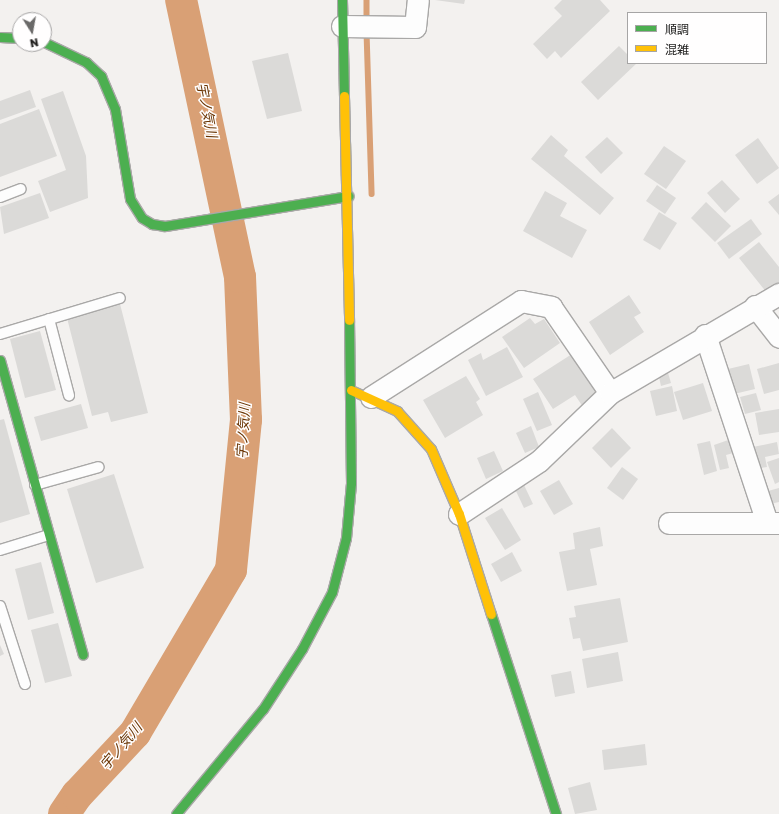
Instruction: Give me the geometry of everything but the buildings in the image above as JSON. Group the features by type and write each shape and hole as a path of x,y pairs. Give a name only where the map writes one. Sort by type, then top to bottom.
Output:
{"street":[{"path":"176,814 263,709 302,650 332,592 346,538 351,483 351,390 349,196 342,0"},
{"path":"342,26 415,27 418,0"},
{"path":"0,37 12,38"},
{"path":"52,46 86,62 101,76 110,92 134,209 152,224 189,222 349,196"},
{"path":"459,514 539,461 610,393 756,306 779,294"},
{"path":"371,398 521,301 551,307 610,393"},
{"path":"756,306 779,337"},
{"path":"669,524 773,523 705,336"},
{"path":"0,360 83,655"},
{"path":"351,390 397,411 415,428 431,449 459,514 556,814"}],"lane":[{"path":"0,197 21,189"},
{"path":"0,334 120,298"},
{"path":"49,319 69,395"},
{"path":"35,485 99,467"},
{"path":"0,550 49,535"},
{"path":"0,606 25,684"}],"waterway":[{"name":"宇ノ気川","path":"64,814 77,795 135,733 231,570 246,420 240,277 181,0"},
{"path":"367,0 367,22"},
{"path":"367,32 372,194"}],"traffic: fast":[{"path":"342,0 344,96"},
{"path":"0,37 12,38"},
{"path":"52,46 86,62 101,76 115,109 130,199 142,218 152,224 165,226 349,196"},
{"path":"176,814 263,709 302,649 332,592 346,538 351,483 349,320"},
{"path":"0,360 83,655"},
{"path":"491,614 556,814"}],"traffic: slow":[{"path":"344,96 349,320"},
{"path":"351,390 397,411 431,449 459,514 491,614"}]}
